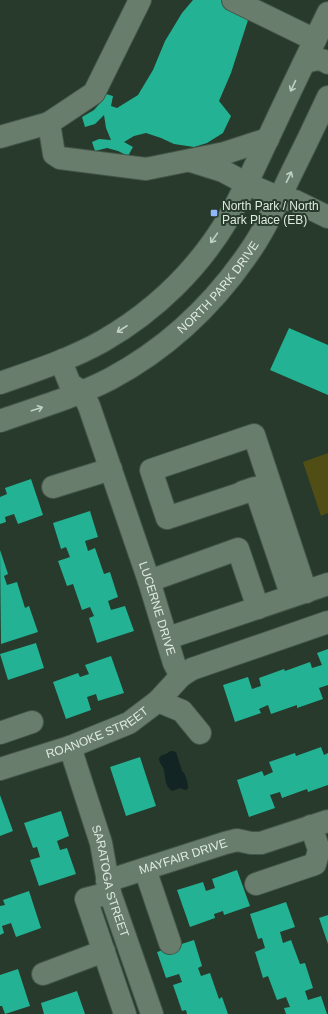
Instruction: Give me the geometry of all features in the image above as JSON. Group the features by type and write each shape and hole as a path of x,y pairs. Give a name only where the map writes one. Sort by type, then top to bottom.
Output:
{"street":[{"path":"0,137 49,123 94,93 140,0"},
{"path":"233,0 315,40"},
{"path":"0,383 63,360 104,340 134,321 163,298 184,277 204,253 228,218 247,184 328,13"},
{"path":"304,63 317,59 328,63"},
{"name":"NORTH PARK DRIVE","path":"0,421 82,392 111,379 161,346 188,324 213,300 234,274 269,220 328,97"},
{"path":"49,123 54,154 60,158 146,169 225,153 268,139"},
{"path":"190,160 223,171 247,184 280,198 295,201 328,217"},
{"path":"63,360 64,369 70,384 82,392"},
{"name":"LUCERNE DRIVE","path":"82,392 89,406 111,469 168,638 174,663 181,676"},
{"path":"263,486 168,518 151,470 254,435 263,486 299,594"},
{"path":"53,487 111,469"},
{"path":"149,581 238,549 258,608"},
{"path":"168,638 328,584"},
{"path":"181,676 204,664 328,622"},
{"name":"ROANOKE STREET","path":"0,769 70,747 129,723 158,701 181,676"},
{"path":"158,701 182,711 200,733"},
{"path":"0,733 32,722"},
{"name":"SARATOGA STREET","path":"70,747 101,843 108,887 152,1014"},
{"path":"256,884 314,864 319,850 320,823"},
{"name":"MAYFAIR DRIVE","path":"104,951 86,899 145,869 225,843 237,840 251,843 261,842 320,823"},
{"path":"145,869 170,943"},
{"path":"43,974 104,951 125,1014"},
{"path":"114,979 137,971"}],"shaded area":[{"path":"328,453 328,513 321,516 303,462"},
{"path":"170,751 176,752 187,781 188,788 186,790 180,788 172,791 166,784 164,770 159,758"}],"building":[{"path":"193,0 228,0 255,20 248,20 231,73 219,101 231,116 223,133 207,143 194,147 174,144 146,133 134,136 124,142 133,147 128,156 107,148 95,151 92,142 99,139 111,140 106,128 104,115 95,124 85,127 82,117 94,110 106,94 113,96 111,106 117,108 138,95 153,70 165,41 182,13"},
{"path":"289,328 328,345 328,395 270,370"},
{"path":"31,479 43,515 18,524 14,514 5,517 6,522 0,524 0,497 7,494 5,488"},
{"path":"90,511 98,537 85,541 88,551 95,548 104,574 110,572 118,597 108,601 111,610 125,606 134,631 97,643 89,618 94,616 90,607 82,610 73,584 67,586 58,561 70,557 66,547 61,549 53,523"},
{"path":"0,550 8,574 4,576 7,585 17,582 25,608 29,606 38,632 1,644"},
{"path":"36,643 44,668 8,680 0,654"},
{"path":"328,649 328,685 319,688 323,699 297,708 297,705 271,714 268,705 259,709 261,713 235,722 223,685 248,677 252,689 261,686 259,678 284,669 285,671 310,662 312,668 322,665 317,653"},
{"path":"111,656 124,693 98,701 96,694 87,697 91,710 66,719 53,682 78,673 80,677 89,674 85,665"},
{"path":"321,747 324,755 328,753 328,785 308,792 307,789 282,798 280,792 270,795 275,808 249,817 237,780 262,771 264,776 273,772 269,762 295,753 296,756"},
{"path":"140,757 156,806 126,816 110,767"},
{"path":"0,795 13,831 0,836"},
{"path":"61,811 69,836 57,841 60,850 67,848 76,874 39,886 30,860 40,857 37,847 33,848 24,823"},
{"path":"237,870 250,906 224,915 223,911 214,914 215,918 190,927 177,890 203,882 206,891 215,888 212,879"},
{"path":"29,891 41,928 16,937 11,923 2,926 4,933 0,935 0,906 5,905 3,900"},
{"path":"286,902 295,927 280,932 283,943 291,940 300,964 305,963 313,988 305,991 308,1000 321,996 327,1014 286,1014 284,1008 290,1007 286,997 277,1000 268,976 263,978 255,952 265,948 262,938 258,939 250,914"},
{"path":"328,915 328,944 319,918"},
{"path":"194,940 202,966 198,968 201,976 210,973 219,999 222,997 228,1014 187,1014 186,1010 182,1011 173,985 182,982 179,974 166,978 157,952"},
{"path":"18,969 30,1006 5,1014 2,1006 0,1006 0,975"},
{"path":"77,991 85,1014 44,1014 41,1003"}],"place":[{"name":"North Park / North Park Place (EB)","path":"214,213"}]}
